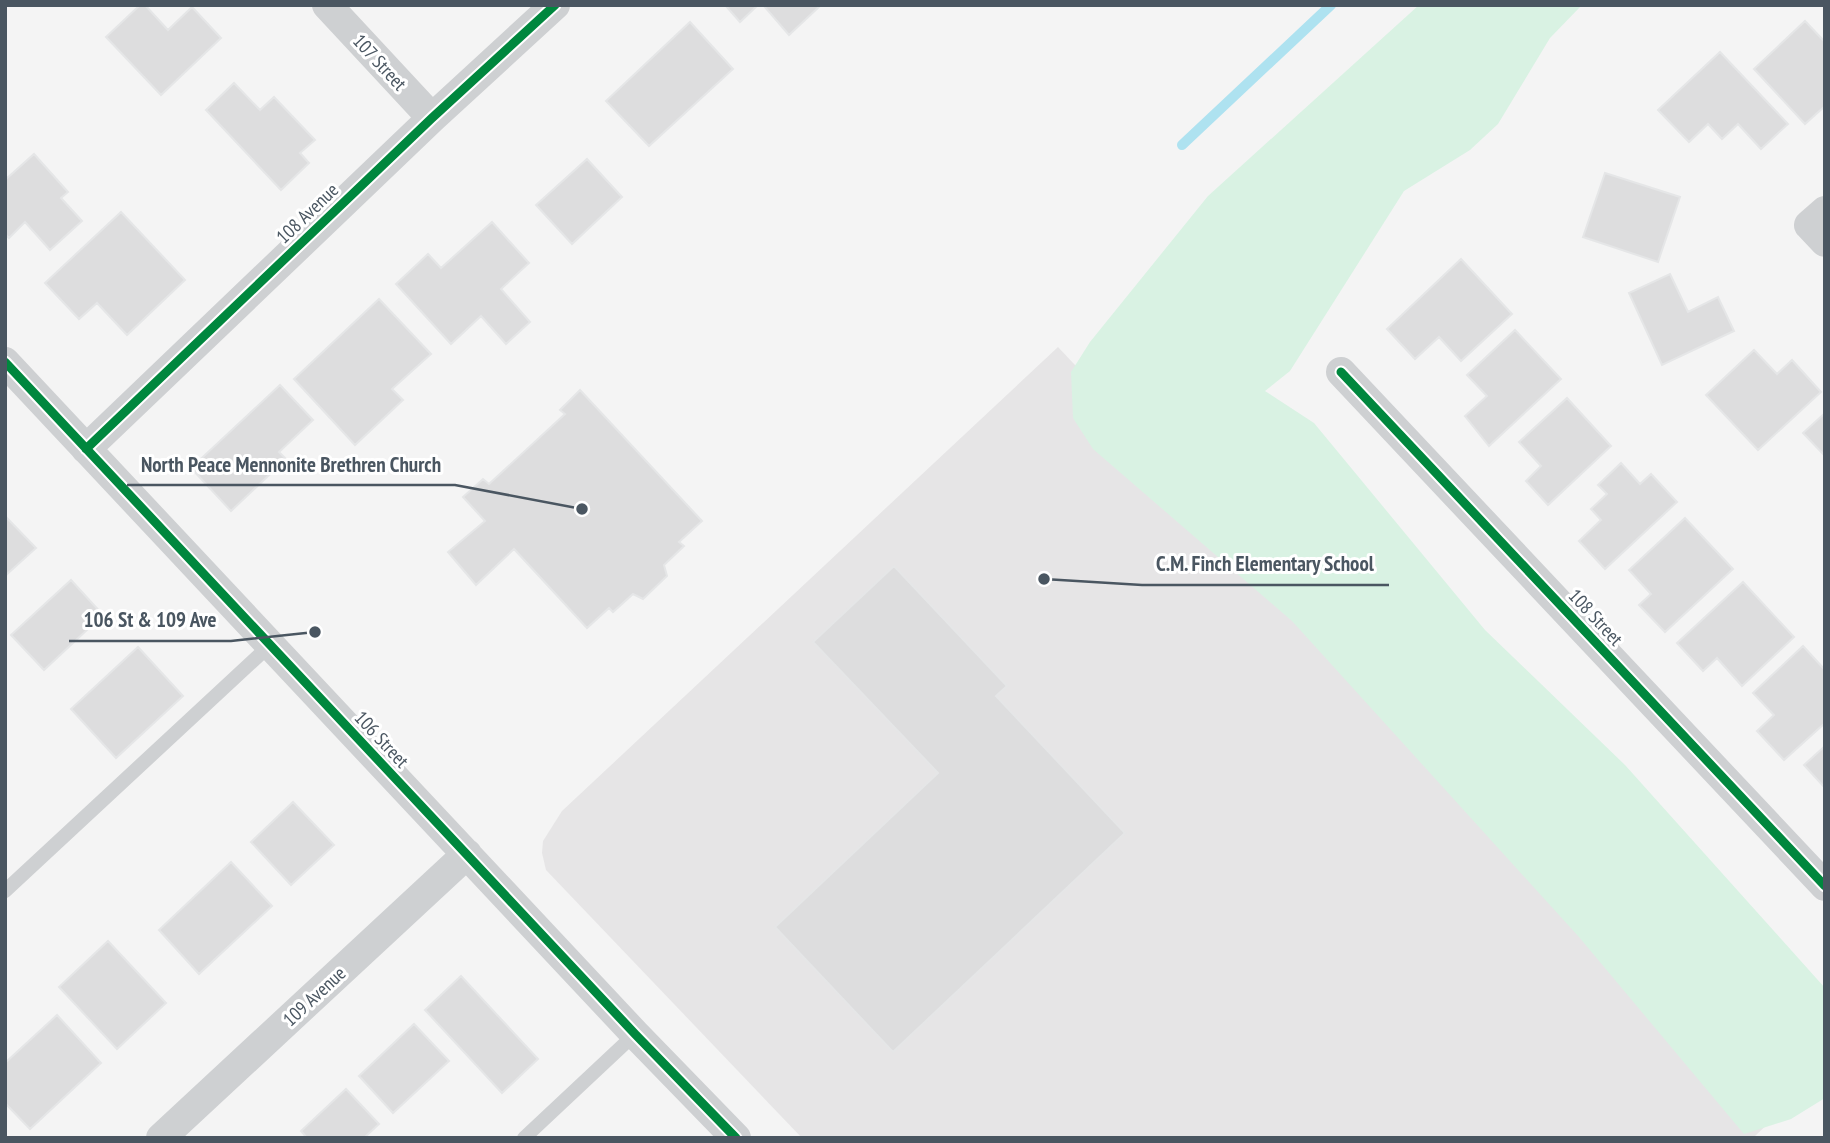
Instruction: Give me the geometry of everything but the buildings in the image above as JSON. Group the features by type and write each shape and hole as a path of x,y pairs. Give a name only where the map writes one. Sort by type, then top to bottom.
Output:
{"street":[{"name":"107 Street","path":"327,5 432,118"},
{"name":"108 Avenue","path":"86,449 432,118 555,5"},
{"name":"106 Street","path":"5,362 635,1034 736,1138"},
{"name":"108 Street","path":"1342,372 1825,886"},
{"name":"109 Avenue","path":"161,1138 467,854"}],"lane":[{"path":"5,891 270,645"},
{"path":"524,1138 635,1034"}],"shaded area":[{"path":"1058,347 1780,1112 1753,1138 802,1138 546,870 542,853 543,841 562,811"}],"green space":[{"path":"1419,5 1582,5 1550,38 1498,124 1470,150 1404,191 1290,371 1265,391 1314,423 1485,630 1625,765 1825,988 1825,1098 1791,1119 1744,1134 1579,937 1292,621 1093,449 1073,418 1071,372 1090,342 1208,196"}],"waterway":[{"path":"1182,145 1331,5"}],"cycle path":[{"path":"86,449 432,118 555,5"},
{"path":"5,362 635,1034 736,1138"},
{"path":"1341,372 1825,886"}],"place":[{"name":"North Peace Mennonite Brethren Church","path":"582,509"},
{"name":"C.M. Finch Elementary School","path":"1044,579"},
{"name":"106 St & 109 Ave","path":"315,632"}]}
